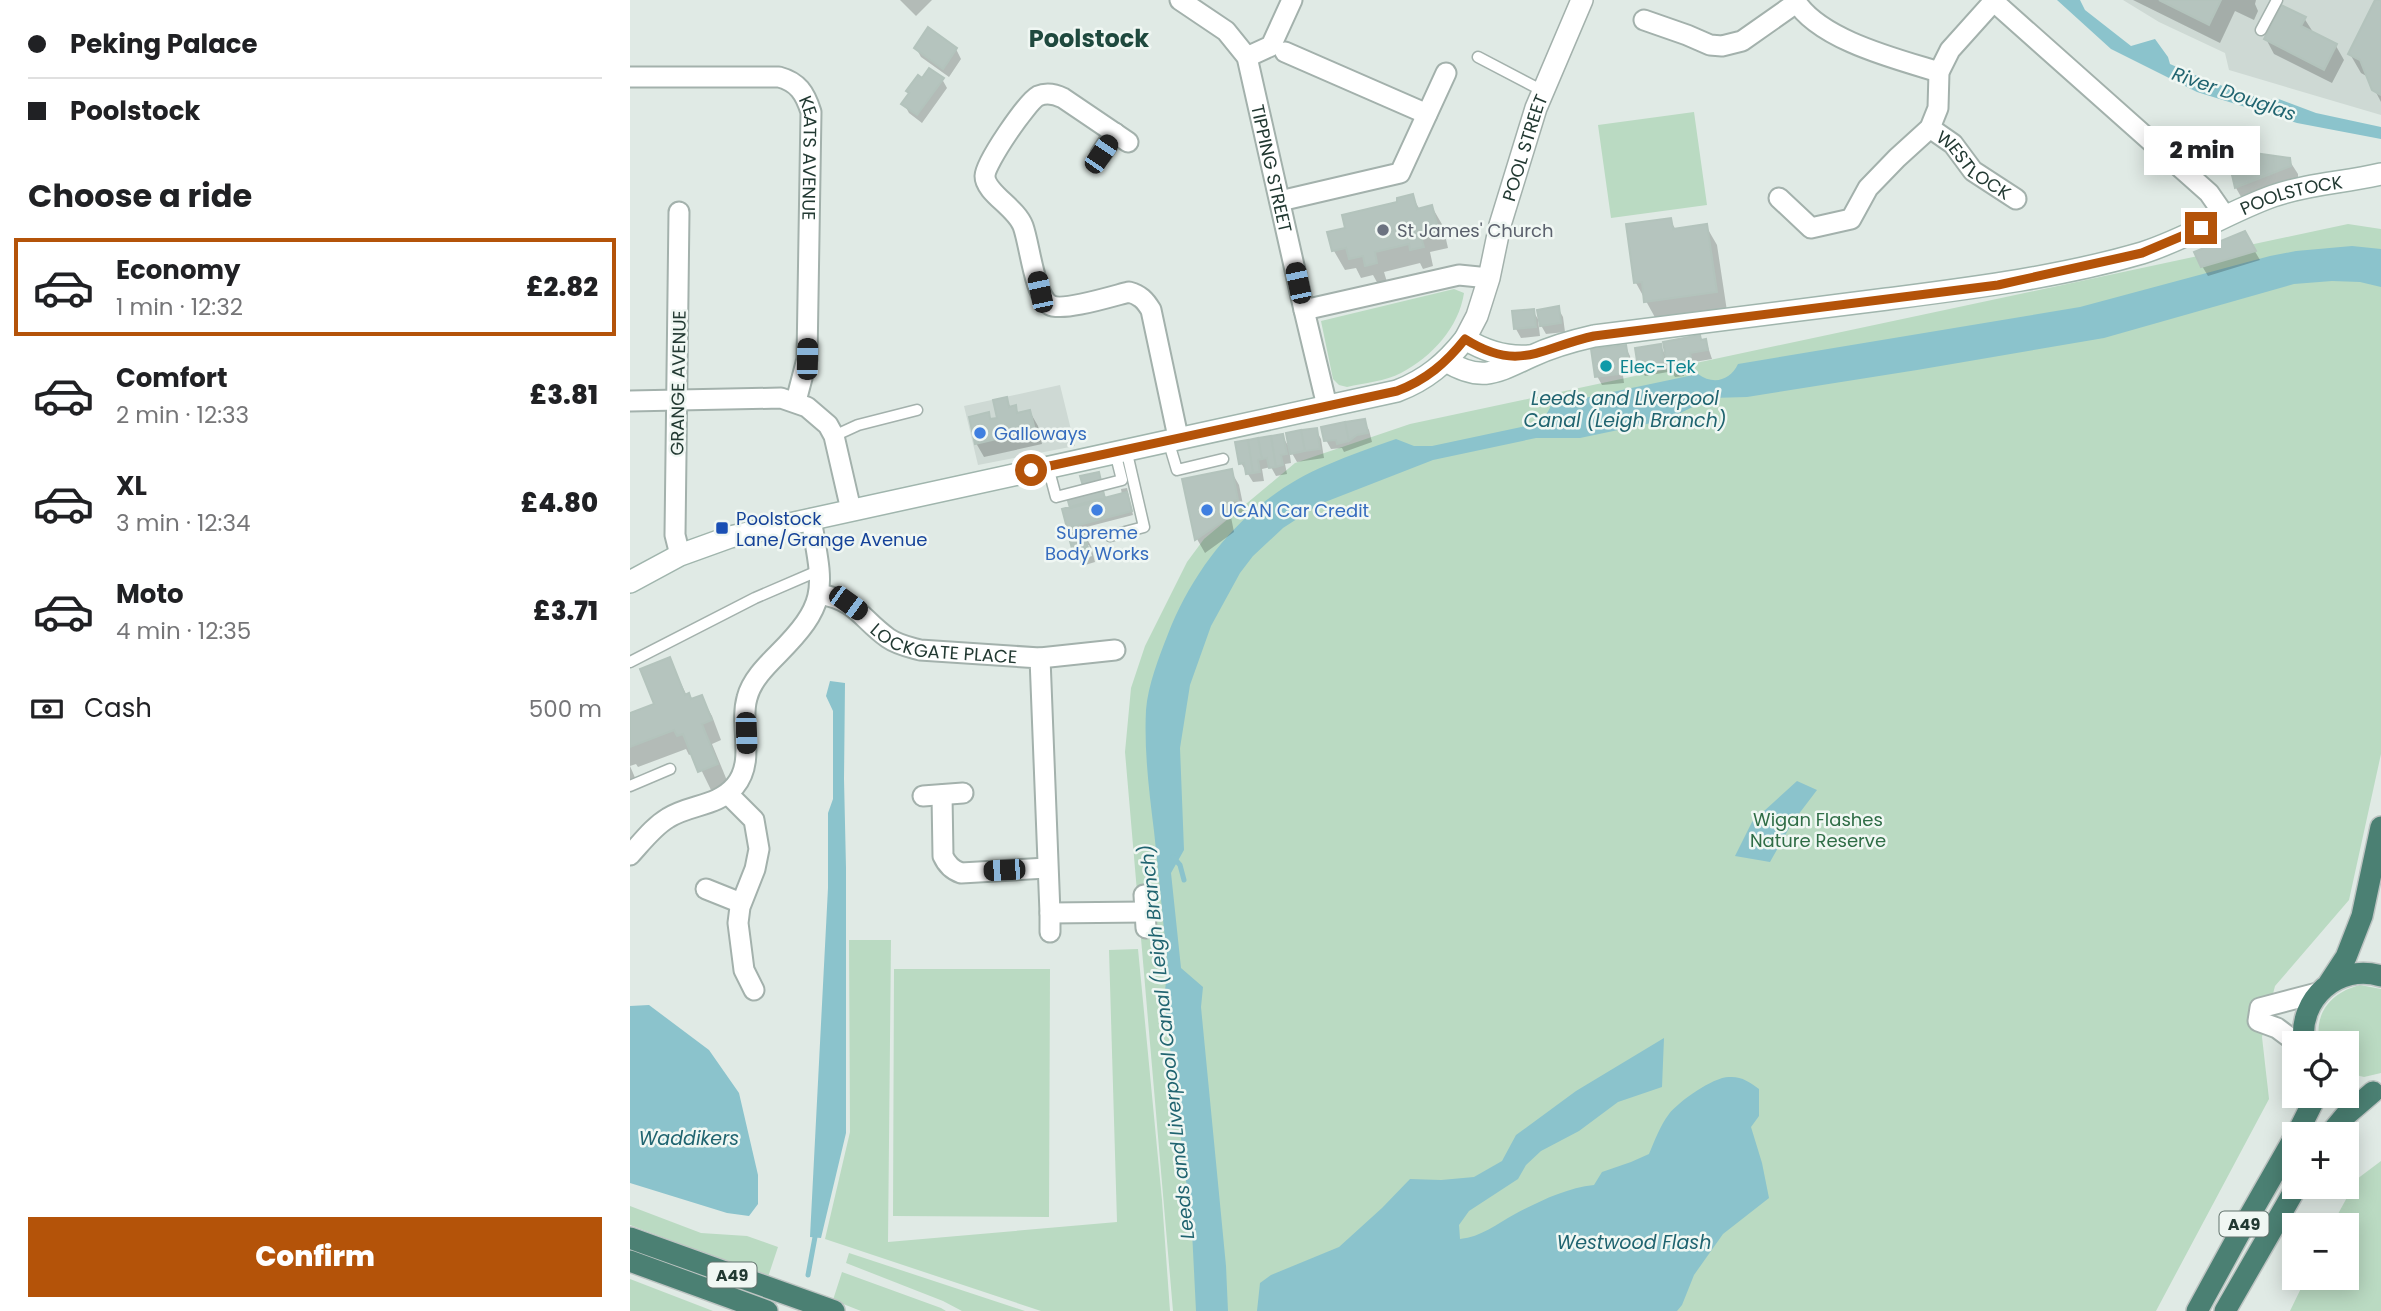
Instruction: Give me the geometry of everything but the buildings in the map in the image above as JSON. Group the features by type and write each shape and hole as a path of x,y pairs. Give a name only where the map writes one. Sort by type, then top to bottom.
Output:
{"highway":[{"path":"2303,1031 2307,1011 2346,957 2362,916 2381,827"},
{"path":"2323,988 2344,976 2361,973 2381,976"},
{"path":"2359,1090 2377,1090"},
{"path":"2340,1122 2351,1109 2377,1090"},
{"name":"A49","path":"2197,1311 2282,1160"},
{"name":"A49","path":"2225,1311 2290,1199"},
{"name":"A49","path":"630,1238 834,1311"},
{"name":"A49","path":"630,1261 767,1311"}],"main road":[{"name":"POOL STREET","path":"1465,339 1478,316 1500,225 1543,91 1582,0"},
{"name":"POOLSTOCK","path":"1446,361 1468,372 1493,373 1510,368 1556,346 1594,336 1998,285 2142,253 2177,240 2225,216 2300,188 2381,174"},
{"name":"POOLSTOCK","path":"2360,179 2381,184"},
{"name":"POOLSTOCK","path":"1465,339 1483,349 1505,356 1531,356"},
{"path":"630,582 680,555 746,533 1409,387 1430,375 1465,339"}],"street":[{"name":"TIPPING STREET","path":"1180,0 1226,31 1247,57 1327,407"},
{"path":"1247,57 1271,46 1292,0"},
{"path":"1779,198 1811,228 1852,219 1868,188 1930,128 1938,108 1939,72 1950,50 1993,1 2209,193 2225,216"},
{"path":"1644,20 1687,34 1710,45 1722,46 1742,41 1795,2 1814,20 1857,45 1939,72"},
{"path":"1286,52 1427,114"},
{"path":"1280,201 1399,173 1446,73"},
{"name":"KEATS AVENUE","path":"630,76 779,77 797,85 807,99 811,112 807,359 796,401"},
{"path":"1101,154 1121,137 1056,94 1041,94 1020,116 986,168 985,178 989,188 1019,217 1029,243 1040,292 1049,304 1061,308 1129,292 1147,303 1151,310 1173,438"},
{"name":"WESTLOCK","path":"1930,128 1953,144 1973,171 2016,199"},
{"name":"GRANGE AVENUE","path":"679,212 675,535 680,555"},
{"path":"1304,310 1459,275 1489,278"},
{"path":"630,401 781,398 796,401 819,415 834,436 851,510"},
{"path":"630,855 656,826 670,816 713,803 737,784 744,769 746,755 747,696 769,663 808,622 819,594 820,570 811,519"},
{"name":"LOCKGATE PLACE","path":"819,594 848,603 887,638 900,645 920,650 1040,659 1115,650"},
{"name":"LOCKGATE PLACE","path":"1040,659 1050,922 1145,912"},
{"path":"963,793 933,796 946,863 961,873 1047,868"},
{"path":"727,794 754,820 759,849 755,869 741,903 738,923 740,972 754,990"},
{"path":"706,889 741,903"},
{"path":"2282,1032 2258,1021 2260,1008 2323,988"}],"lane":[{"path":"2261,30 2277,0"},
{"path":"1478,57 1543,91"},
{"path":"834,436 858,425 917,410"},
{"path":"1173,438 1177,470 1223,459"},
{"path":"1048,467 1056,497 1122,481 1121,450"},
{"path":"1110,536 1144,527 1121,450"},
{"path":"631,659 755,598 820,570"},
{"path":"630,786 670,769"}],"shaded area":[{"path":"2123,0 2381,0 2381,115 2229,70 2225,53 2159,22"},
{"path":"1060,385 1075,446 978,465 964,406"}],"green space":[{"path":"1694,112 1707,205 1611,218 1598,125"},
{"name":"Wigan Flashes Nature Reserve","path":"2348,224 2381,229 2381,754 2349,900 2275,986 2262,1037 2269,1099 2156,1311 1173,1311 1125,752 1131,688 1145,646 1187,562 1204,539 1295,463 1410,424"},
{"path":"1454,289 1464,293 1456,318 1442,340 1423,359 1389,378 1347,387 1339,385 1333,379 1321,321"},
{"path":"849,940 891,940 888,1242 1117,1222 1109,950 1138,949 1170,1311 1041,1311 825,1239 850,1132"},
{"path":"894,969 1050,969 1049,1217 893,1216"},
{"path":"2360,985 2381,989 2381,1073 2359,1076 2359,1031 2319,1031 2319,1022 2327,1005 2350,988"},
{"path":"2381,1161 2381,1311 2290,1311 2300,1290 2359,1290 2359,1213 2339,1213 2346,1199 2359,1199 2359,1178"},
{"path":"630,1206 701,1233 747,1236 778,1247 768,1277 630,1225"},
{"path":"849,1253 1025,1311 962,1311 846,1263"},
{"path":"842,1272 946,1311 861,1311 833,1300"},
{"path":"630,1279 713,1311 630,1311"}],"water":[{"name":"River Douglas","path":"2057,0 2080,0 2085,10 2131,46 2155,39 2170,64 2211,82 2268,101 2276,98 2316,113 2381,127 2381,139 2297,123 2197,92 2111,49"},
{"name":"Leeds and Liverpool Canal (Leigh Branch)","path":"2352,246 2381,249 2381,287 2360,282 2332,281 2294,284 2104,338 1747,397 1711,398 1666,420 1580,438 1536,438 1433,460 1320,504 1283,528 1253,556 1240,573 1211,626 1190,685 1180,748 1184,850 1171,873 1181,968 1203,987 1201,1007 1228,1311 1196,1311 1192,1231 1166,1013 1168,968 1147,770 1146,710 1154,671 1180,607 1211,556 1251,513 1300,478 1336,461 1396,439 1414,446 1432,446 1531,425 1544,417 1551,405 1698,374 1721,380 1735,370 1738,364 2080,307 2270,256"},
{"path":"830,681 845,683 846,1133 821,1238 810,1237 828,888 828,813 833,799 833,711 826,696"},
{"path":"1797,781 1817,790 1792,823 1770,862 1735,856 1752,822"},
{"name":"Waddikers","path":"649,1005 709,1050 739,1093 758,1175 758,1204 749,1216 727,1213 630,1183 630,1006"},
{"name":"Westwood Flash","path":"1664,1038 1662,1087 1618,1102 1579,1131 1541,1151 1526,1165 1518,1179 1469,1211 1459,1225 1460,1239 1475,1236 1544,1200 1573,1189 1594,1185 1602,1172 1649,1154 1666,1119 1688,1097 1722,1078 1733,1077 1749,1082 1759,1089 1759,1116 1751,1127 1769,1198 1723,1234 1694,1275 1677,1311 1257,1311 1260,1283 1271,1275 1339,1247 1410,1179 1474,1177 1502,1161 1516,1135 1576,1091"}],"waterway":[{"path":"1173,857 1180,865 1184,880"},
{"path":"808,1275 815,1237"}],"place":[{"name":"St James' Church","path":"1383,230"},
{"name":"Elec-Tek","path":"1606,366"},
{"name":"Galloways","path":"980,433"},
{"name":"Supreme Body Works","path":"1097,510"},
{"name":"UCAN Car Credit","path":"1207,510"},
{"name":"Poolstock Lane/Grange Avenue","path":"722,528"}],"district":[{"name":"Poolstock","path":"1089,38"}],"route":[{"path":"1031,470 1397,391 1430,375 1465,339 1483,349 1505,356 1531,356 1594,336 1998,285 2142,253 2201,228"}]}
